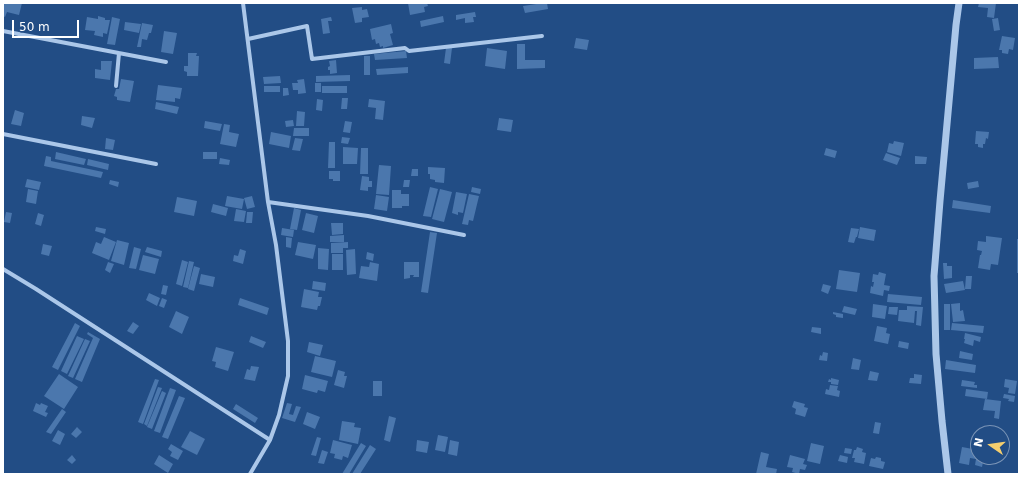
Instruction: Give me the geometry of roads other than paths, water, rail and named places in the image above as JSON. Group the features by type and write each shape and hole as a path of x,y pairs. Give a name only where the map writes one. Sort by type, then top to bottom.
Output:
{"street":[{"path":"244,3 268,202 276,245 288,341 288,376 279,415 270,440 250,474"},
{"path":"948,474 936,354 934,276 959,3"},
{"path":"248,39 307,26 312,58 405,48 409,51 542,36"},
{"path":"3,31 166,62"},
{"path":"116,86 119,53"},
{"path":"3,134 156,164"},
{"path":"268,202 368,216 464,235"},
{"path":"3,269 36,288 270,440"}]}
